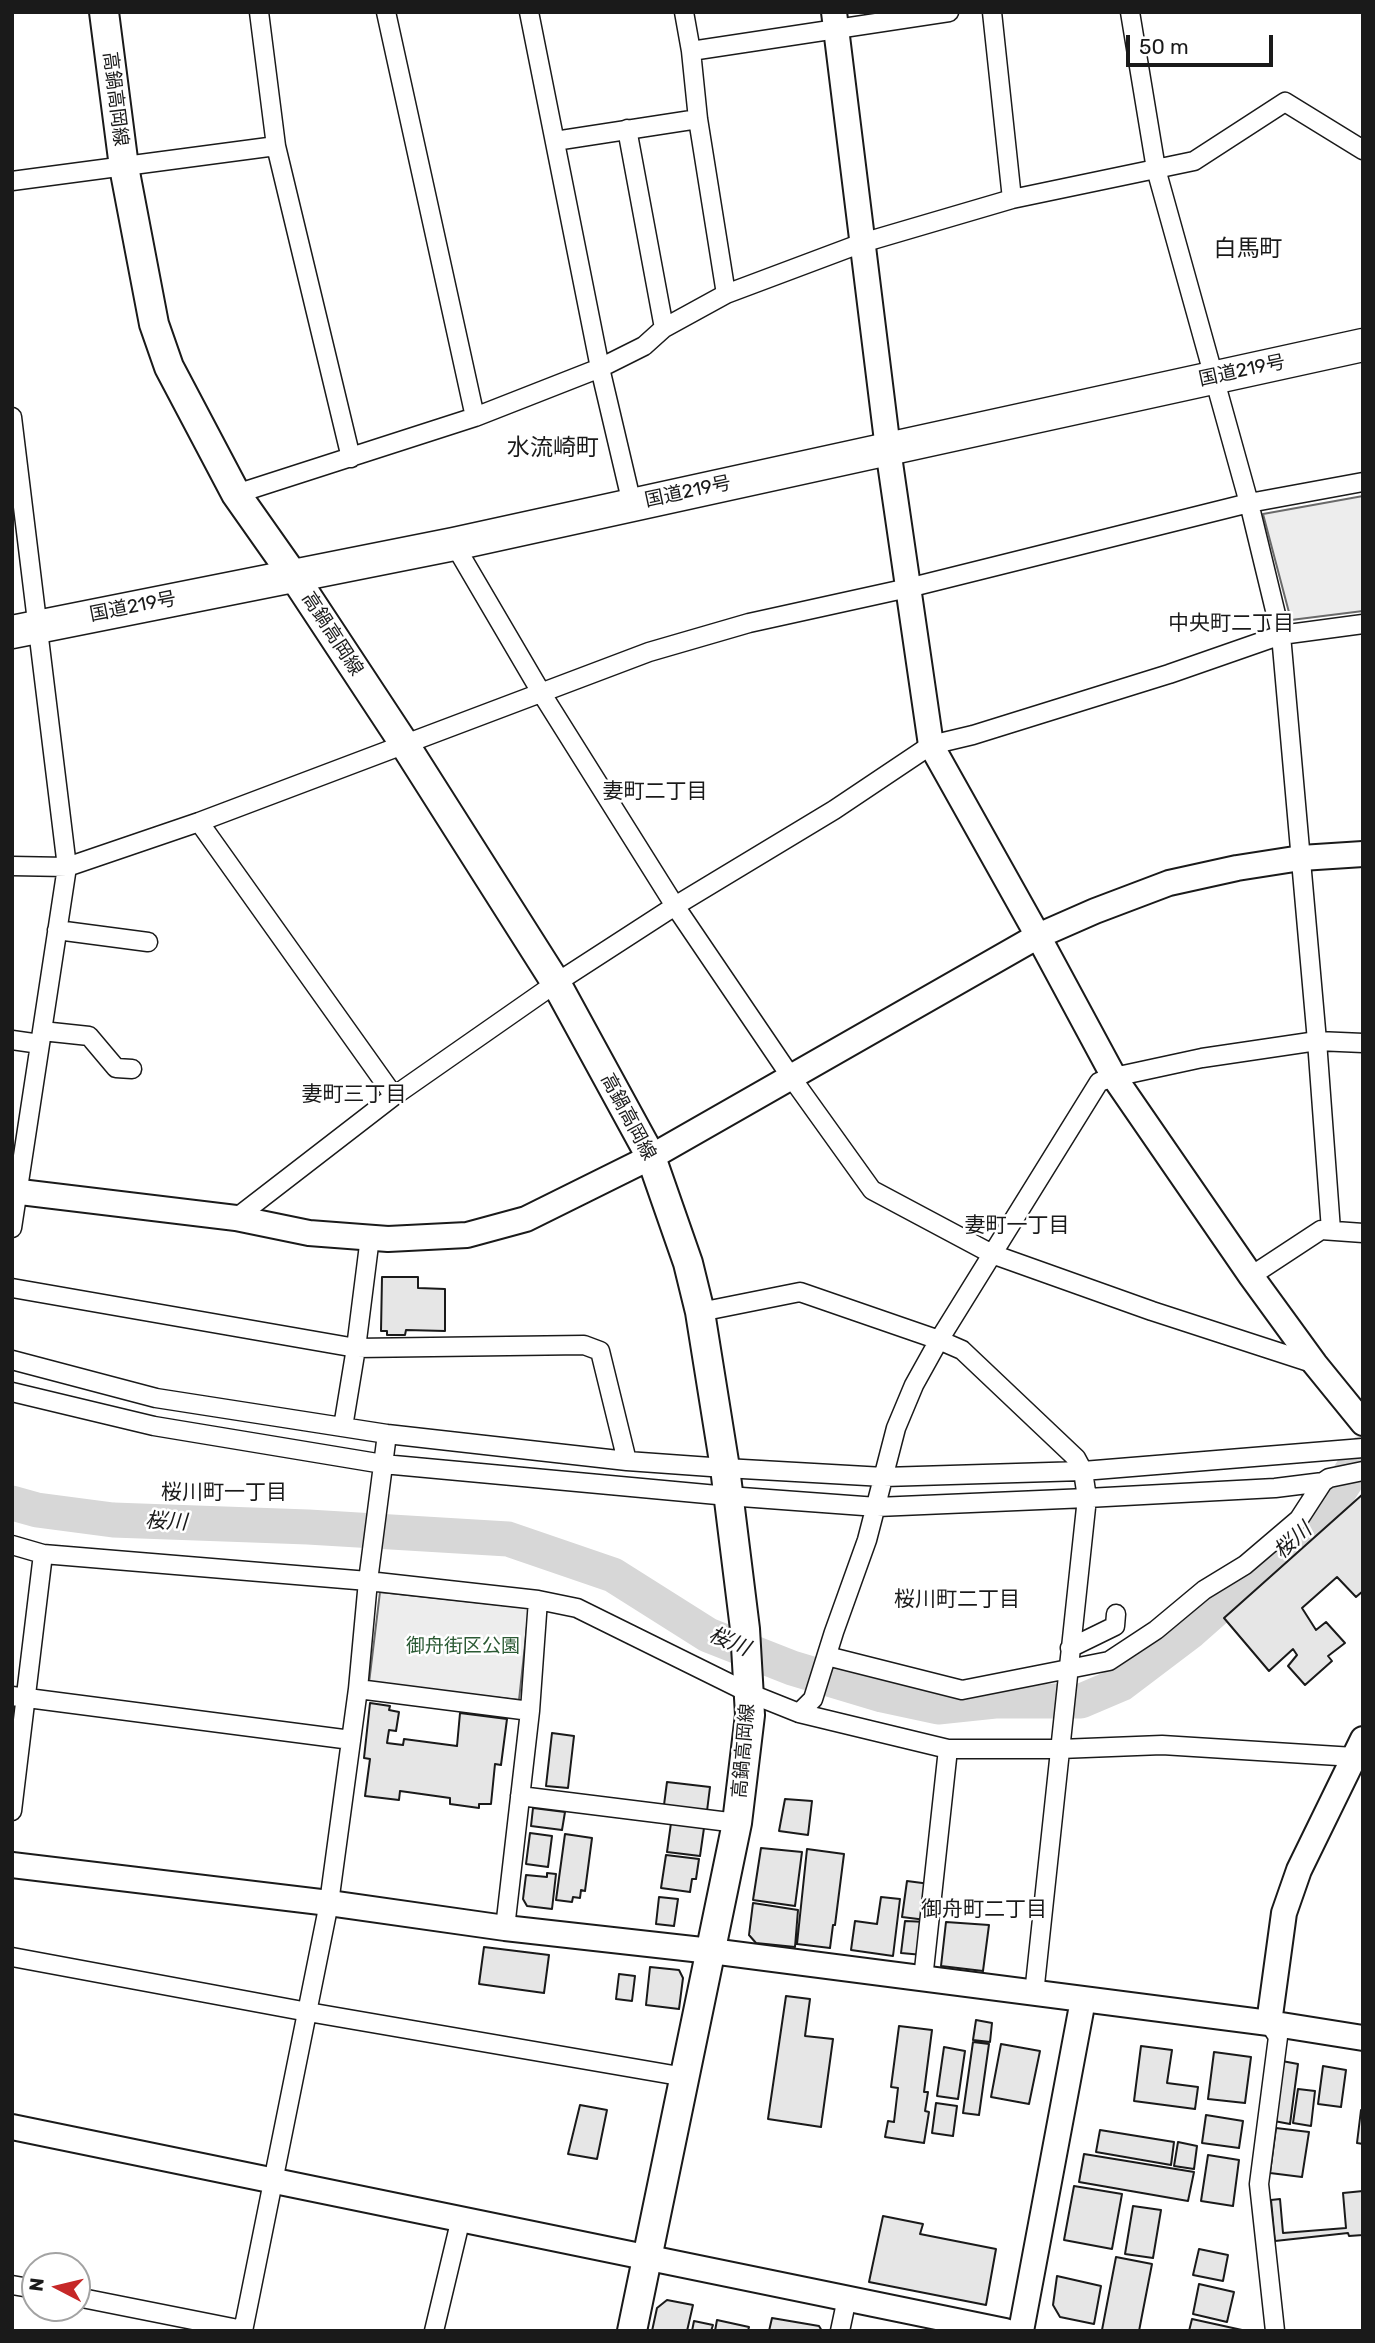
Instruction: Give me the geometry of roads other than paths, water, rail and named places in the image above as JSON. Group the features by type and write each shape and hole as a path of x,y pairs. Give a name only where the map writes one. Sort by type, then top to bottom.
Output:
{"highway":[{"name":"国道219号","path":"25,629 454,544 1363,345"}],"main road":[{"name":"高鍋高岡線","path":"104,12 124,167 154,324 169,367 236,494 405,745 556,983 651,1157 688,1263 700,1312 725,1468 745,1629 749,1688 747,1746 737,1823 632,2331"}],"street":[{"path":"260,12 276,146 351,458"},
{"path":"386,12 475,417"},
{"path":"529,12 600,368 632,504"},
{"path":"684,12 726,294"},
{"path":"691,51 835,20 949,12"},
{"path":"992,12 1012,199"},
{"path":"1130,12 1156,169 1249,503 1281,635 1318,1041 1331,1230"},
{"path":"835,20 888,449 931,745 1114,1077 1315,1364 1360,1414"},
{"path":"236,494 475,417 600,368 644,346 664,328 726,294 862,243 1012,199 1194,161 1285,102 1363,150"},
{"path":"555,141 698,118"},
{"path":"627,129 664,328"},
{"path":"12,181 276,146"},
{"path":"12,1227 15,1191 67,867 25,629 13,428"},
{"path":"12,866 67,867 199,822 649,652 750,622 908,588 1249,503 1363,482"},
{"path":"454,544 542,694 676,906 791,1077 873,1190 992,1254 1152,1311 1315,1364"},
{"path":"236,1218 394,1096 556,983 834,810 931,745 973,735 1169,674 1281,635 1363,624"},
{"path":"199,822 394,1096"},
{"path":"15,1191 236,1218 309,1233 370,1237 467,1235 526,1219 651,1157 1038,936 1095,911 1169,883 1237,867 1301,858 1363,854"},
{"path":"57,930 148,942"},
{"path":"12,1040 89,1036 117,1068 132,1069"},
{"path":"799,1713 813,1699 877,1507 896,1428 915,1385 939,1340 1099,1082 1202,1058 1318,1041 1363,1043"},
{"path":"1251,1276 1321,1230 1363,1233"},
{"path":"343,1427 370,1237"},
{"path":"12,1288 356,1348 584,1345 600,1351 626,1461"},
{"path":"700,1312 800,1292 939,1340 962,1350 1076,1458 1083,1471 1087,1498 1034,1994"},
{"path":"12,1360 156,1398 387,1434 626,1461 725,1468 884,1477 1083,1471 1363,1448"},
{"path":"12,1392 154,1426 383,1464 877,1507 1275,1488 1363,1471"},
{"path":"91,2300 243,2331 329,1903 358,1689 368,1581 387,1434"},
{"path":"825,1660 962,1690 1068,1674 1109,1661 1156,1630 1204,1590 1245,1564 1299,1519 1326,1480"},
{"path":"12,1545 43,1554 368,1581 538,1600 577,1608 799,1713 948,1748 1060,1745 1358,1748 1299,1870 1284,1913 1269,2023 1278,2037 1259,2184 1275,2331"},
{"path":"12,1811 19,1697 43,1554"},
{"path":"505,1928 530,1711 538,1600"},
{"path":"1070,1648 1115,1626 1116,1614"},
{"path":"358,1689 530,1711"},
{"path":"19,1697 351,1740"},
{"path":"923,1979 948,1748"},
{"path":"520,1796 737,1823"},
{"path":"12,1865 329,1903 505,1928 711,1951 1269,2023 1363,2038"},
{"path":"12,1957 308,2012 685,2077"},
{"path":"1021,2331 1083,2000"},
{"path":"12,2127 1006,2331"},
{"path":"433,2331 461,2218"},
{"path":"840,2331 847,2298"}],"waterway":[{"name":"桜川","path":"12,1503 37,1510 113,1520 308,1527 508,1539 613,1575 708,1635 792,1668 882,1695 938,1707 995,1701 1081,1701 1121,1684 1191,1631 1327,1511 1363,1453"}],"district":[{"name":"白馬町","path":"1248,249"},
{"name":"水流崎町","path":"553,448"},
{"name":"中央町二丁目","path":"1231,624"},
{"name":"妻町二丁目","path":"655,792"},
{"name":"妻町三丁目","path":"354,1095"},
{"name":"妻町一丁目","path":"1017,1226"},
{"name":"桜川町一丁目","path":"224,1493"},
{"name":"桜川町二丁目","path":"957,1600"},
{"name":"御舟町二丁目","path":"984,1910"}],"park label":[{"name":"御舟街区公園","path":"463,1647"}]}
